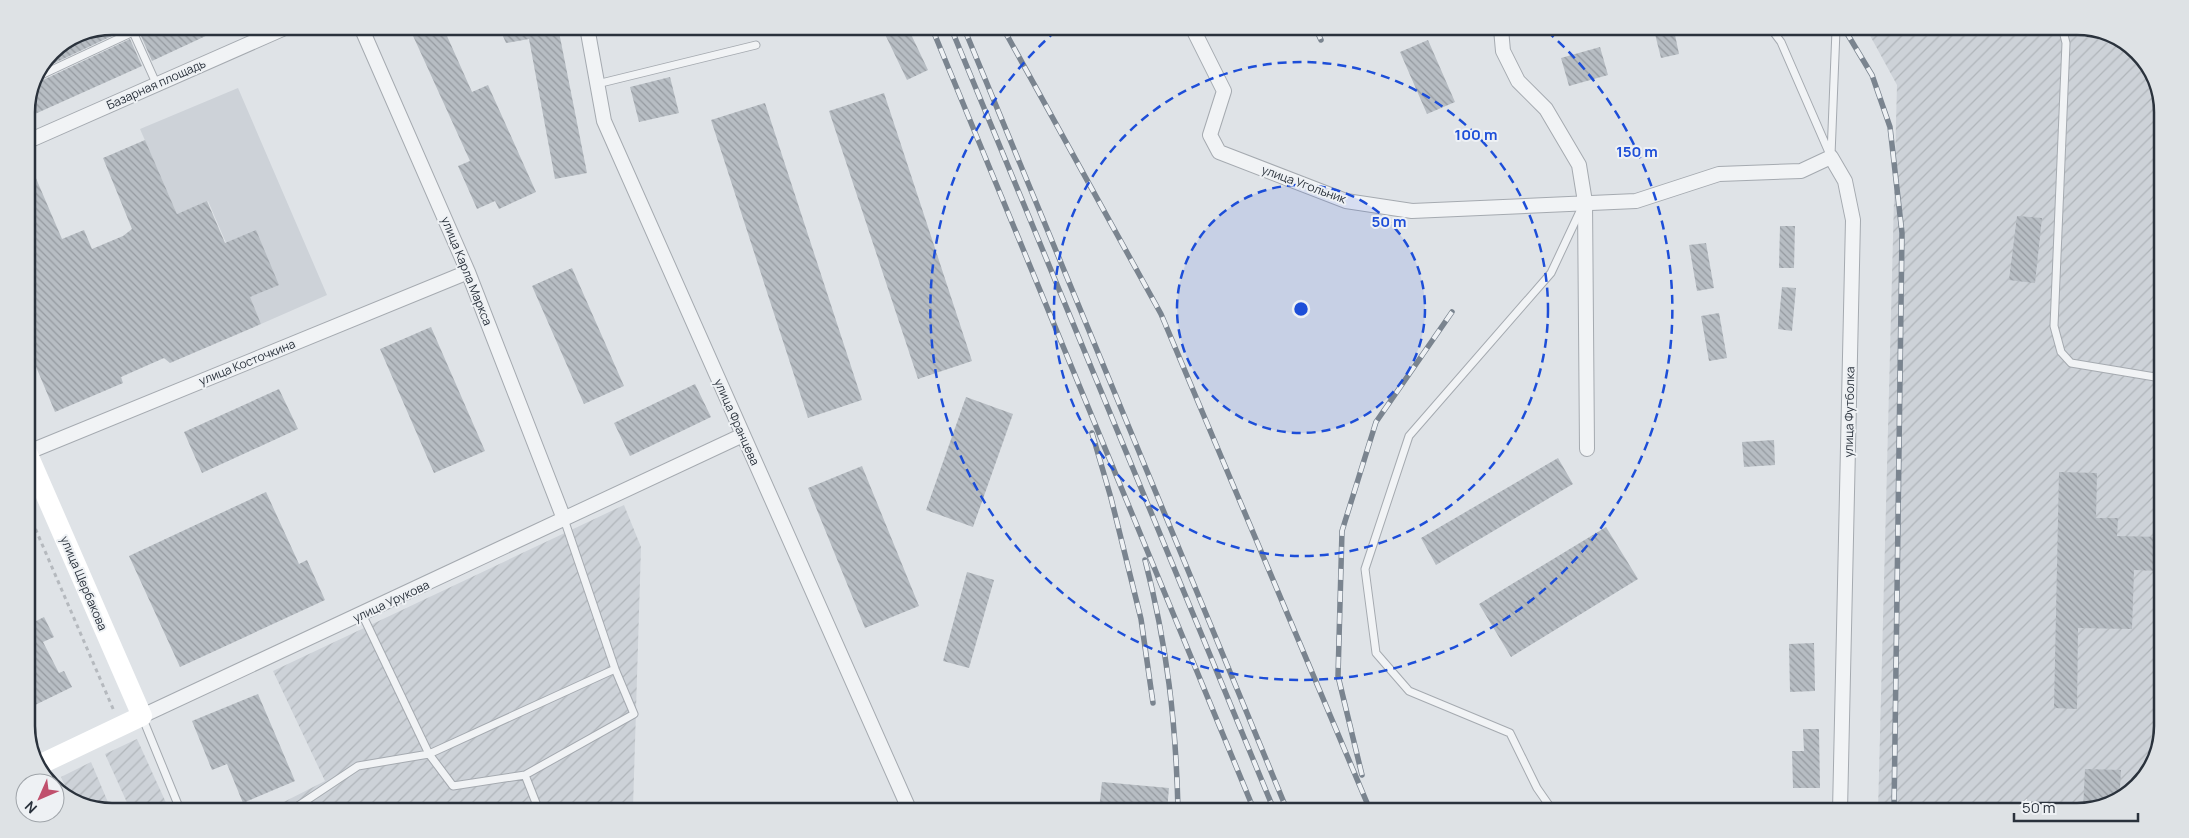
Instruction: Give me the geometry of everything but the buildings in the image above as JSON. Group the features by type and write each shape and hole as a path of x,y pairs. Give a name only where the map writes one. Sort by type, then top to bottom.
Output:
{"street":[{"name":"Базарная площадь","path":"35,138 268,35"},
{"name":"улица Карла Маркса","path":"364,35 468,272 564,520"},
{"name":"улица Францева","path":"588,35 604,121 907,803"},
{"name":"улица Угольник","path":"1196,35 1224,91 1210,135 1219,152 1346,201 1412,211 1636,201 1719,174 1800,171 1831,157"},
{"path":"1501,35 1503,51 1518,81 1546,109 1579,165 1585,202 1587,449"},
{"name":"улица Футболка","path":"1831,157 1845,181 1853,220 1840,803"},
{"name":"улица Косточкина","path":"35,449 468,272"},
{"name":"улица Урукова","path":"44,763 743,435"},
{"name":"улица Щербакова","path":"35,470 142,716"}],"lane":[{"path":"46,73 127,35"},
{"path":"134,35 156,83"},
{"name":"улица Футболка","path":"1776,35 1781,42 1831,157"},
{"path":"1831,157 1836,35"},
{"path":"2064,35 2066,43 2054,326 2061,352 2071,363 2154,377"},
{"path":"597,84 756,44"},
{"path":"1548,803 1538,788 1510,733 1409,690 1376,653 1365,569 1409,436 1550,273 1585,202"},
{"path":"362,614 428,754 453,786 525,775 634,714 615,669 564,520"},
{"path":"302,803 358,766 428,754 615,669"},
{"path":"142,716 177,803"},
{"path":"525,775 537,803"}],"path":[{"path":"35,528 120,726"}],"shaded area":[{"path":"1870,35 2092,36 2111,43 2128,54 2144,73 2151,92 2154,107 2154,726 2150,751 2138,773 2120,790 2097,800 2077,803 1878,803 1897,85"},
{"path":"238,88 327,295 261,324 208,201 177,214 140,129"},
{"path":"624,505 641,547 633,803 282,803 325,781 273,671"},
{"path":"137,739 166,803 127,803 105,754"},
{"path":"91,762 108,803 87,799 66,788 65,775"}],"railway":[{"path":"935,35 1251,803"},
{"path":"954,35 1271,803"},
{"path":"967,35 1284,803"},
{"path":"1007,35 1161,314 1367,803"},
{"path":"1319,35 1321,40"},
{"path":"1848,35 1872,75 1890,127 1902,233 1894,803"},
{"path":"1362,775 1338,676 1342,531 1376,422 1452,312"},
{"path":"1092,433 1111,498 1141,619 1153,703"},
{"path":"1145,560 1165,653 1175,746 1178,803"}]}
